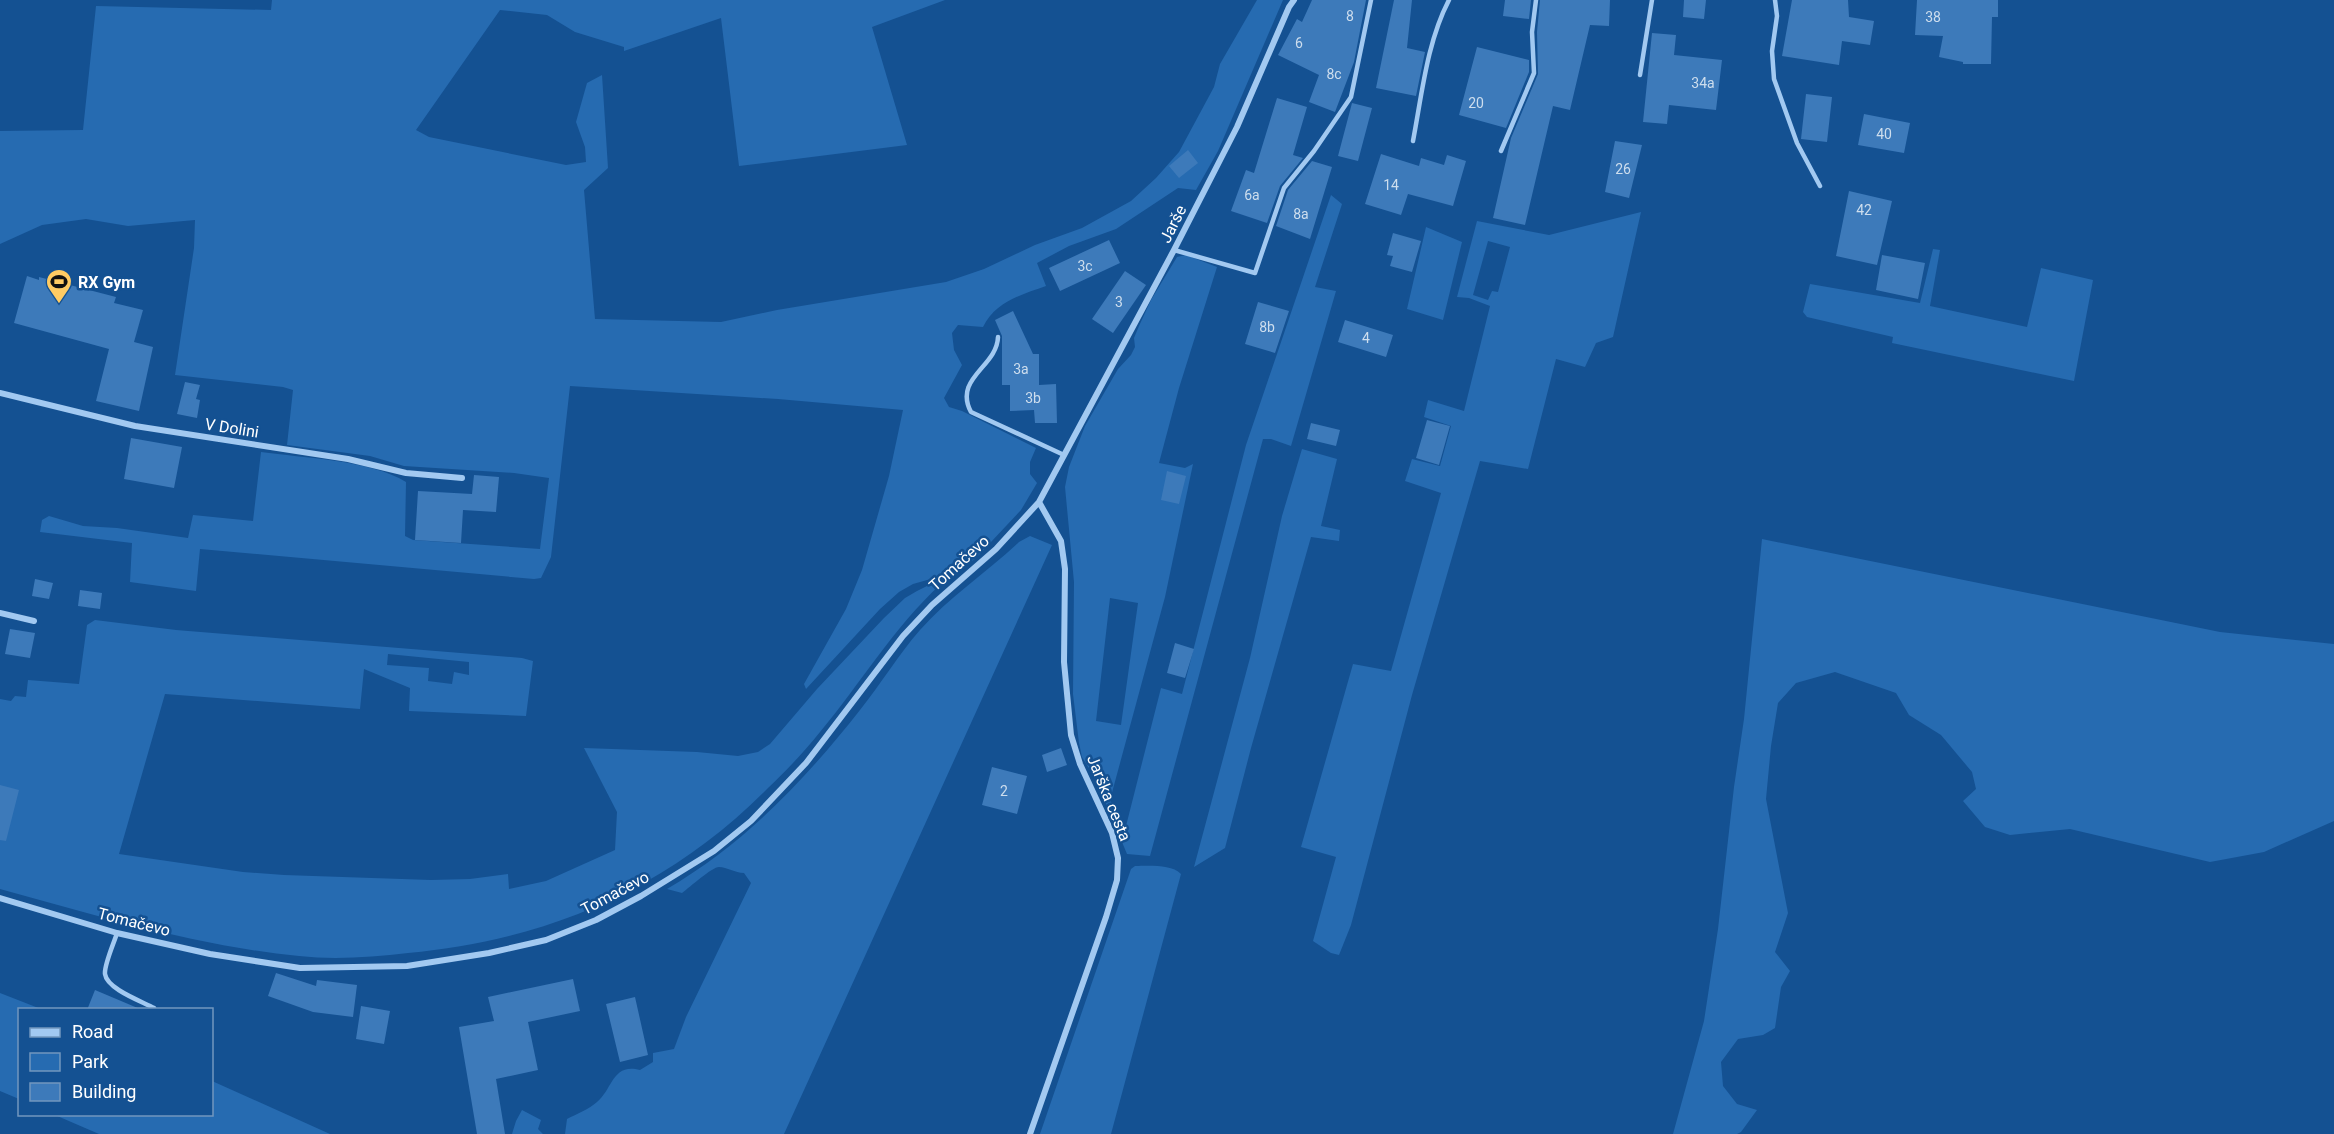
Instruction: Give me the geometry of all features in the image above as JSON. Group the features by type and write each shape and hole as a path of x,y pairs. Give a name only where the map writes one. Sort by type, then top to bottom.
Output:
{"street":[{"name":"Jarše","path":"1064,455 1237,127 1289,6 1294,0"},
{"name":"V Dolini","path":"0,393 135,426 348,459 406,473 462,478"},
{"name":"Tomačevo","path":"0,898 117,933 210,954 300,968 407,966 489,953 546,940 596,921 642,896 714,851 751,821 806,763 903,636 932,605 996,549 1039,502 1064,455"},
{"name":"Jarška cesta","path":"1030,1134 1106,917 1117,880 1118,868 1112,833 1080,764 1071,735 1064,662 1066,591 1061,541 1039,502"},
{"path":"0,613 33,621"}],"lane":[{"path":"1174,250 1254,273 1284,188 1314,151 1352,97 1371,0"},
{"path":"1413,141 1430,55 1441,15 1449,0"},
{"path":"1501,151 1534,73 1532,32 1536,0"},
{"path":"1640,75 1652,0"},
{"path":"1775,0 1777,16 1772,51 1774,79 1797,143 1820,186"},
{"path":"998,338 998,346 968,386 966,403 971,412 1064,455"},
{"path":"117,933 105,972 108,981 113,987 154,1008"}],"green space":[{"path":"272,0 945,0 872,27 907,145 739,166 721,18 624,51 624,47 575,32 547,15 500,10 416,130 429,137 566,165 586,162 585,147 576,122 587,83 602,75 608,168 584,190 595,319 721,322 777,310 946,282 984,269 1035,245 1082,228 1131,201 1179,152 1214,87 1220,64 1257,0 1283,0 1218,151 1196,190 1178,188 1116,229 1069,246 1037,263 1046,286 1002,305 988,318 983,327 958,325 952,333 954,350 962,365 944,398 949,407 962,411 1036,448 1030,462 1030,474 1037,483 1021,510 975,559 952,573 913,584 899,592 880,609 806,689 804,684 846,609 862,570 889,476 903,410 778,399 570,386 551,557 541,578 534,579 200,549 196,591 130,582 132,543 40,532 42,520 49,516 83,526 117,528 188,538 193,515 253,521 261,452 356,464 406,482 405,536 413,540 540,549 549,478 514,473 404,466 370,456 287,445 293,390 175,375 194,248 195,220 128,226 86,219 42,225 0,244 0,131 83,130 96,6 271,10"},
{"path":"1331,195 1342,204 1315,287 1336,291 1291,446 1271,439 1263,439 1150,856 1127,854 1096,780 1082,757 1079,743 1073,694 1074,582 1065,487 1069,467 1085,426 1118,369 1131,355 1135,347 1134,338 1151,300 1177,257 1186,255 1217,267 1179,388 1159,463 1185,468 1193,464 1165,597 1110,800 1126,826 1161,688 1182,694 1246,445","holes":["1110,598 1138,603 1121,725 1096,721"]},
{"path":"1641,212 1613,337 1596,343 1585,367 1556,359 1528,469 1480,461 1412,695 1351,925 1339,955 1331,953 1313,941 1336,857 1301,847 1353,664 1391,671 1441,493 1405,481 1412,459 1440,466 1451,426 1424,417 1428,400 1464,411 1490,306 1469,298 1457,297 1477,221 1549,235","holes":["1488,241 1510,247 1498,292 1492,291 1488,300 1473,295"]},
{"path":"1426,227 1462,242 1443,320 1407,309"},
{"path":"1933,249 1940,250 1930,306 2027,327 2041,268 2093,280 2074,381 1892,343 1893,337 1807,317 1803,312 1810,284 1920,303"},
{"path":"1302,449 1337,459 1321,526 1340,530 1339,541 1311,537 1225,848 1194,867 1250,658 1282,516"},
{"path":"1030,536 1052,545 784,1134 565,1134 567,1119 597,1102 618,1074 624,1070 640,1070 653,1062 653,1053 674,1049 686,1017 751,883 744,873 719,867 682,893 667,889 722,852 772,809 839,736 931,618 1019,542"},
{"path":"1762,539 2220,632 2334,644 2334,821 2264,852 2210,862 2070,829 2010,835 1985,827 1963,801 1976,789 1972,772 1941,735 1909,715 1896,693 1835,672 1796,683 1778,703 1766,799 1788,913 1775,952 1790,971 1781,987 1775,1028 1763,1035 1738,1039 1721,1062 1723,1086 1737,1104 1757,1110 1737,1134 1673,1134 1704,1021 1718,929 1744,719"},
{"path":"941,584 892,637 808,747 730,824 689,855 647,881 603,904 557,922 509,936 460,946 367,957 313,957 185,938 0,889 0,699 11,701 15,696 26,697 28,680 79,684 87,625 95,620 176,630 522,658 533,661 526,716 409,711 410,688 364,669 360,709 165,694 119,854 243,872 284,875 431,880 470,879 508,874 509,889 546,881 615,850 617,812 584,748 697,752 738,756 758,752 770,744 817,689 884,618 905,598 927,586","holes":["388,654 469,662 469,675 454,672 452,684 428,681 429,668 387,665"]},
{"path":"1135,866 1166,867 1181,874 1111,1134 1040,1134 1131,869"},
{"path":"0,993 38,1008 18,1008 18,1099 0,1091"},
{"path":"213,1081 330,1134 99,1134 57,1116 213,1116"},
{"path":"522,1110 541,1120 538,1129 543,1134 512,1134"}],"building":[{"path":"1312,0 1366,0 1354,62 1335,112 1309,102 1319,75 1278,55 1297,19 1302,22"},
{"path":"1394,0 1412,0 1407,48 1425,52 1416,96 1376,88"},
{"path":"1505,0 1531,0 1529,19 1503,16"},
{"path":"1540,0 1610,0 1609,26 1590,25 1570,110 1553,106 1525,225 1493,218 1511,138 1538,74 1537,32"},
{"path":"1684,0 1706,0 1704,19 1683,17"},
{"path":"1792,0 1848,0 1849,17 1874,21 1870,45 1842,41 1839,65 1782,56"},
{"path":"1917,0 1998,0 1998,17 1992,17 1991,64 1963,64 1963,62 1939,57 1943,36 1915,35"},
{"path":"1652,33 1676,35 1674,55 1722,60 1716,110 1669,105 1667,124 1643,122"},
{"path":"1477,47 1529,60 1529,72 1506,128 1459,115"},
{"path":"1806,94 1832,97 1827,142 1801,139"},
{"path":"1277,98 1307,107 1293,155 1303,158 1280,186 1267,223 1231,211 1246,170 1254,173"},
{"path":"1352,103 1372,108 1358,161 1338,156"},
{"path":"1864,114 1910,123 1904,153 1858,145"},
{"path":"1615,141 1642,145 1629,198 1605,192"},
{"path":"1188,150 1198,163 1179,178 1169,166"},
{"path":"1381,154 1419,166 1421,158 1444,165 1447,155 1466,161 1453,206 1408,194 1401,215 1365,204"},
{"path":"1312,161 1332,167 1310,239 1276,226 1288,190"},
{"path":"1849,191 1892,201 1877,265 1836,256"},
{"path":"1393,233 1421,241 1412,272 1390,266 1393,256 1387,255"},
{"path":"1109,240 1120,263 1060,291 1049,268"},
{"path":"1882,255 1925,263 1918,299 1876,290"},
{"path":"1125,271 1146,285 1113,333 1092,319"},
{"path":"27,276 116,297 114,303 143,310 134,342 153,347 139,411 96,401 109,349 14,323"},
{"path":"1258,302 1289,311 1275,353 1245,344"},
{"path":"1013,311 1033,354 1039,354 1039,385 1056,384 1057,423 1035,423 1034,410 1010,411 1010,385 1002,385 1002,336 995,320"},
{"path":"1345,320 1393,335 1386,357 1338,342"},
{"path":"185,382 200,385 196,399 200,400 197,418 177,414"},
{"path":"1427,420 1450,426 1439,465 1416,458"},
{"path":"1311,423 1340,430 1336,446 1307,439"},
{"path":"131,438 182,447 174,488 124,479"},
{"path":"1167,471 1186,476 1179,504 1161,500"},
{"path":"474,475 499,477 496,512 463,510 461,543 415,540 418,491 472,494"},
{"path":"35,579 53,583 49,599 32,596"},
{"path":"80,590 102,593 100,609 78,606"},
{"path":"10,629 35,633 30,658 5,654"},
{"path":"1175,643 1194,649 1185,678 1167,673"},
{"path":"1061,748 1067,765 1047,772 1042,755"},
{"path":"992,767 1027,776 1017,814 982,805"},
{"path":"0,785 19,790 6,841 0,840"},
{"path":"276,973 316,986 317,980 357,985 353,1017 313,1012 268,996"},
{"path":"573,979 580,1011 528,1022 538,1070 496,1079 505,1134 477,1134 459,1027 494,1021 488,997"},
{"path":"95,990 138,1008 88,1008"},
{"path":"635,997 648,1055 620,1062 606,1004"},
{"path":"361,1006 390,1011 384,1044 356,1039"}],"place":[{"name":"RX Gym","path":"59,305"}]}
